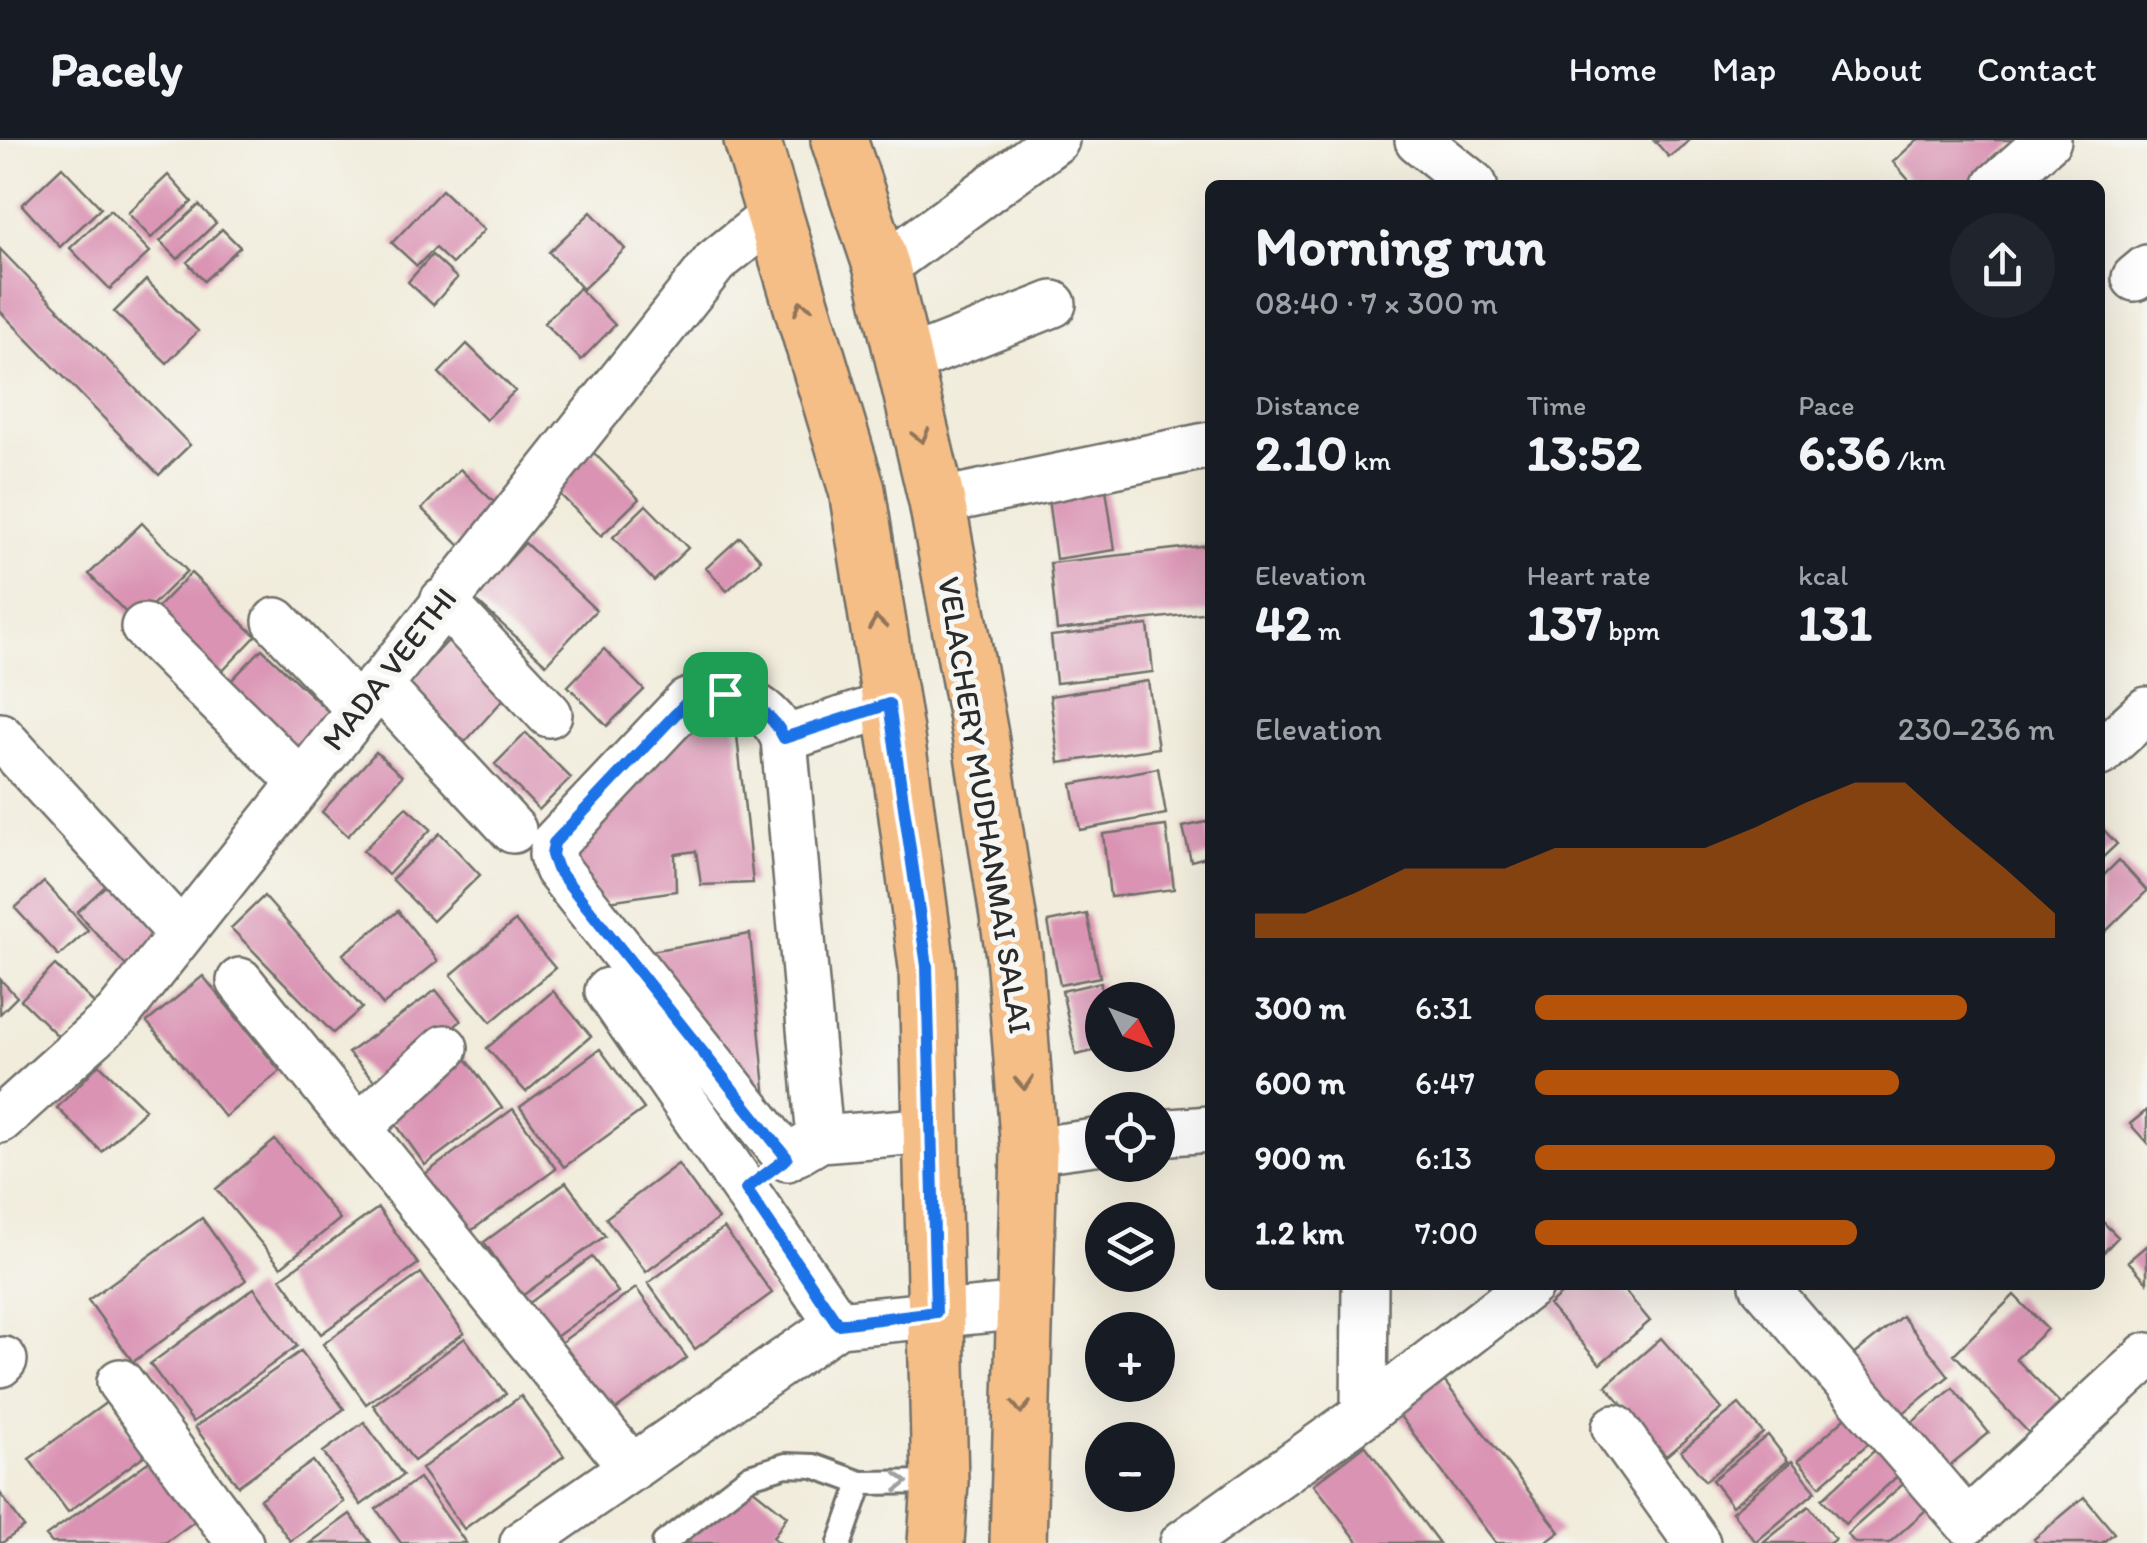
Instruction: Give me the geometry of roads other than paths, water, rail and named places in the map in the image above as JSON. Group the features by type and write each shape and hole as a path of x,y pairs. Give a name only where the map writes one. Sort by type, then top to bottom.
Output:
{"main road":[{"path":"752,140 857,490 927,966 940,1482 936,1543"},
{"name":"VELACHERY MUDHANMAI SALAI","path":"839,140 882,268 937,502 980,735 1014,955 1029,1151 1018,1543"}],"street":[{"path":"882,268 1056,140"},
{"path":"1418,140 1468,180"},
{"path":"2003,180 2048,140"},
{"name":"MADA VEETHI","path":"0,1120 116,1014 715,262 774,214"},
{"path":"903,363 1053,304"},
{"path":"937,502 1205,446"},
{"path":"443,601 548,714"},
{"path":"276,622 368,696 513,830"},
{"path":"144,627 300,782"},
{"path":"707,694 725,694 765,712 784,738 803,1148 557,869 552,855 554,843 687,702 707,694"},
{"path":"784,738 889,704"},
{"path":"2105,749 2147,710"},
{"path":"0,736 180,932"},
{"path":"240,981 632,1468"},
{"path":"608,991 838,1324"},
{"path":"358,1128 445,1048"},
{"path":"1175,1131 1205,1128"},
{"path":"746,1189 803,1148 933,1130"},
{"path":"1029,1151 1085,1143"},
{"path":"1364,1414 1365,1290"},
{"path":"1183,1543 1364,1414 1524,1290"},
{"path":"1768,1290 1955,1532 2147,1356"},
{"path":"524,1543 838,1324 1024,1306"},
{"path":"120,1382 240,1543"},
{"path":"1615,1428 1697,1543"}],"lane":[{"path":"664,1543 750,1476 786,1465 814,1466 861,1483 940,1482"},
{"path":"840,1543 861,1483"}]}
